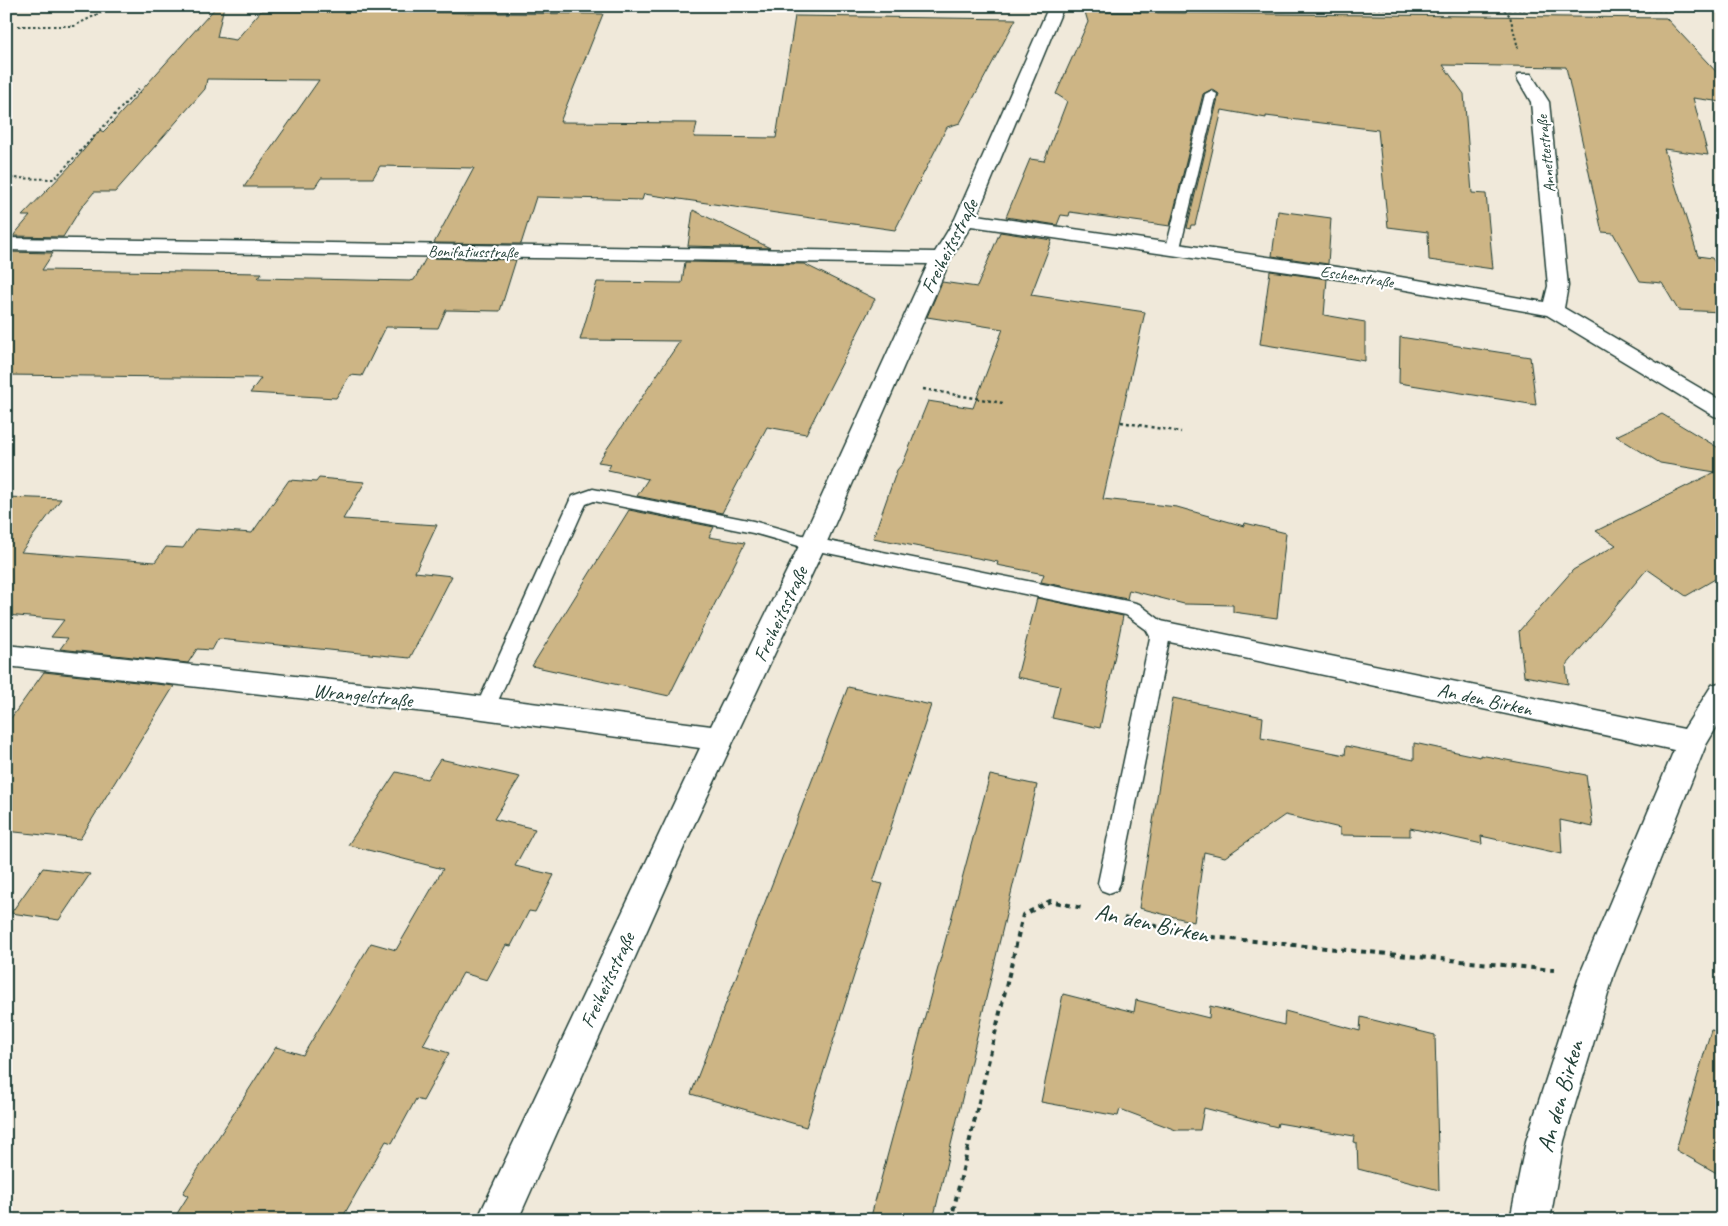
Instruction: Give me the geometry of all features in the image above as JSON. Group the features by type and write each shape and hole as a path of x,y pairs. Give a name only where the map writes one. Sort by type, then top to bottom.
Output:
{"street":[{"name":"Freiheitsstraße","path":"497,1220 720,739 813,544 941,258 965,219 1057,6"},
{"name":"Annettestraße","path":"1524,78 1540,102 1558,286 1553,310"},
{"name":"Eschenstraße","path":"965,219 1372,278 1553,310 1722,412"},
{"name":"Bonifatiusstraße","path":"6,244 941,258"},
{"name":"An den Birken","path":"1161,631 1692,742"},
{"name":"Wrangelstraße","path":"6,655 486,707 720,739"},
{"name":"An den Birken","path":"1530,1220 1544,1141 1597,974 1692,742 1722,693"}],"lane":[{"path":"1174,248 1211,94"},
{"path":"486,707 579,500 593,495 753,526 813,544 1132,609 1161,631 1109,883"}],"path":[{"path":"18,26 74,26 103,14 114,6"},
{"path":"710,6 1022,6"},
{"path":"1085,6 1722,11"},
{"path":"1502,8 1510,16 1524,78"},
{"path":"6,178 54,179 139,89"},
{"path":"885,382 1003,403"},
{"path":"1121,422 1181,432"},
{"name":"An den Birken","path":"951,1220 1023,915 1050,901 1085,908"},
{"name":"An den Birken","path":"1120,917 1191,935 1597,974"}],"building":[{"path":"217,6 224,6 217,37 236,40 261,11 603,14 560,122 697,123 694,137 776,138 795,16 1016,19 960,123 947,127 895,230 644,194 642,200 536,197 521,244 434,243 474,168 380,166 373,178 321,178 315,187 244,187 319,80 207,79 205,89 115,192 94,192 81,208 63,237 13,236 30,216 22,216 74,162 100,130 103,132 113,122"},
{"path":"1085,12 1666,18 1722,78 1722,102 1693,98 1708,155 1664,149 1698,256 1712,258 1722,273 1722,312 1678,310 1662,283 1640,281 1613,233 1602,232 1566,67 1443,65 1464,94 1472,193 1486,194 1493,269 1429,260 1428,232 1388,227 1378,130 1266,116 1266,118 1222,110 1195,225 1191,225 1190,229 1187,228 1219,94 1212,89 1203,94 1170,226 1070,212 1069,216 1061,215 1057,225 1006,217 1030,159 1044,161 1067,101 1056,94 1088,22"},
{"path":"693,210 770,248 688,246"},
{"path":"1278,211 1331,218 1328,264 1272,256"},
{"path":"1000,232 1052,240 1031,295 1145,312 1103,499 1177,507 1244,526 1245,523 1286,533 1277,618 1233,612 1233,605 1184,604 1129,590 1127,599 1041,582 1044,574 997,565 998,562 873,538 897,470 903,463 928,401 973,408 1003,329 927,317 942,282 977,287"},
{"path":"6,252 53,253 42,270 262,273 258,278 410,281 414,280 426,258 516,260 500,311 446,310 438,328 386,327 362,376 350,375 336,398 250,393 261,378 6,375"},
{"path":"685,262 804,264 875,299 806,434 767,427 722,513 637,496 648,479 608,470 611,464 598,462 680,341 580,340 597,282 682,283"},
{"path":"1270,271 1327,279 1324,315 1365,322 1365,361 1260,344"},
{"path":"1400,337 1530,357 1536,405 1399,383"},
{"path":"1662,414 1722,450 1722,575 1686,596 1647,569 1566,666 1568,684 1524,676 1519,631 1573,570 1616,545 1596,531 1715,472 1660,463 1616,436"},
{"path":"319,478 365,482 343,519 437,525 415,572 452,576 410,658 218,639 212,650 197,649 188,663 60,649 68,638 51,637 64,620 6,615 6,497 61,499 21,552 155,562 166,547 183,548 196,529 252,533 289,480 316,482"},
{"path":"629,510 714,527 709,537 745,543 669,696 532,666"},
{"path":"1037,598 1123,616 1100,728 1052,718 1060,686 1017,677"},
{"path":"44,672 174,686 80,839 6,831 6,725"},
{"path":"848,687 931,705 873,882 883,884 806,1127 691,1094"},
{"path":"1173,698 1263,717 1261,738 1345,755 1346,746 1414,760 1414,743 1480,757 1480,755 1586,775 1593,827 1560,820 1562,854 1481,836 1482,844 1410,828 1410,836 1340,835 1340,828 1285,815 1225,857 1204,852 1194,922 1139,908"},
{"path":"440,759 520,777 494,819 535,829 515,866 554,875 535,912 529,911 511,946 506,945 487,980 463,973 423,1045 449,1053 423,1101 416,1099 392,1143 386,1141 341,1220 173,1220 188,1196 183,1193 276,1047 303,1055 371,943 396,950 443,869 348,845 396,772 427,779"},
{"path":"990,775 1037,785 933,1220 870,1220"},
{"path":"43,868 90,874 59,920 11,913"},
{"path":"1063,994 1134,1012 1136,1000 1209,1018 1210,1006 1284,1025 1285,1011 1360,1031 1361,1017 1435,1035 1439,1190 1358,1169 1357,1143 1353,1142 1354,1136 1278,1123 1277,1127 1204,1108 1200,1130 1176,1130 1120,1109 1118,1116 1041,1102"},
{"path":"1711,1030 1722,1032 1722,1176 1676,1150"}]}
